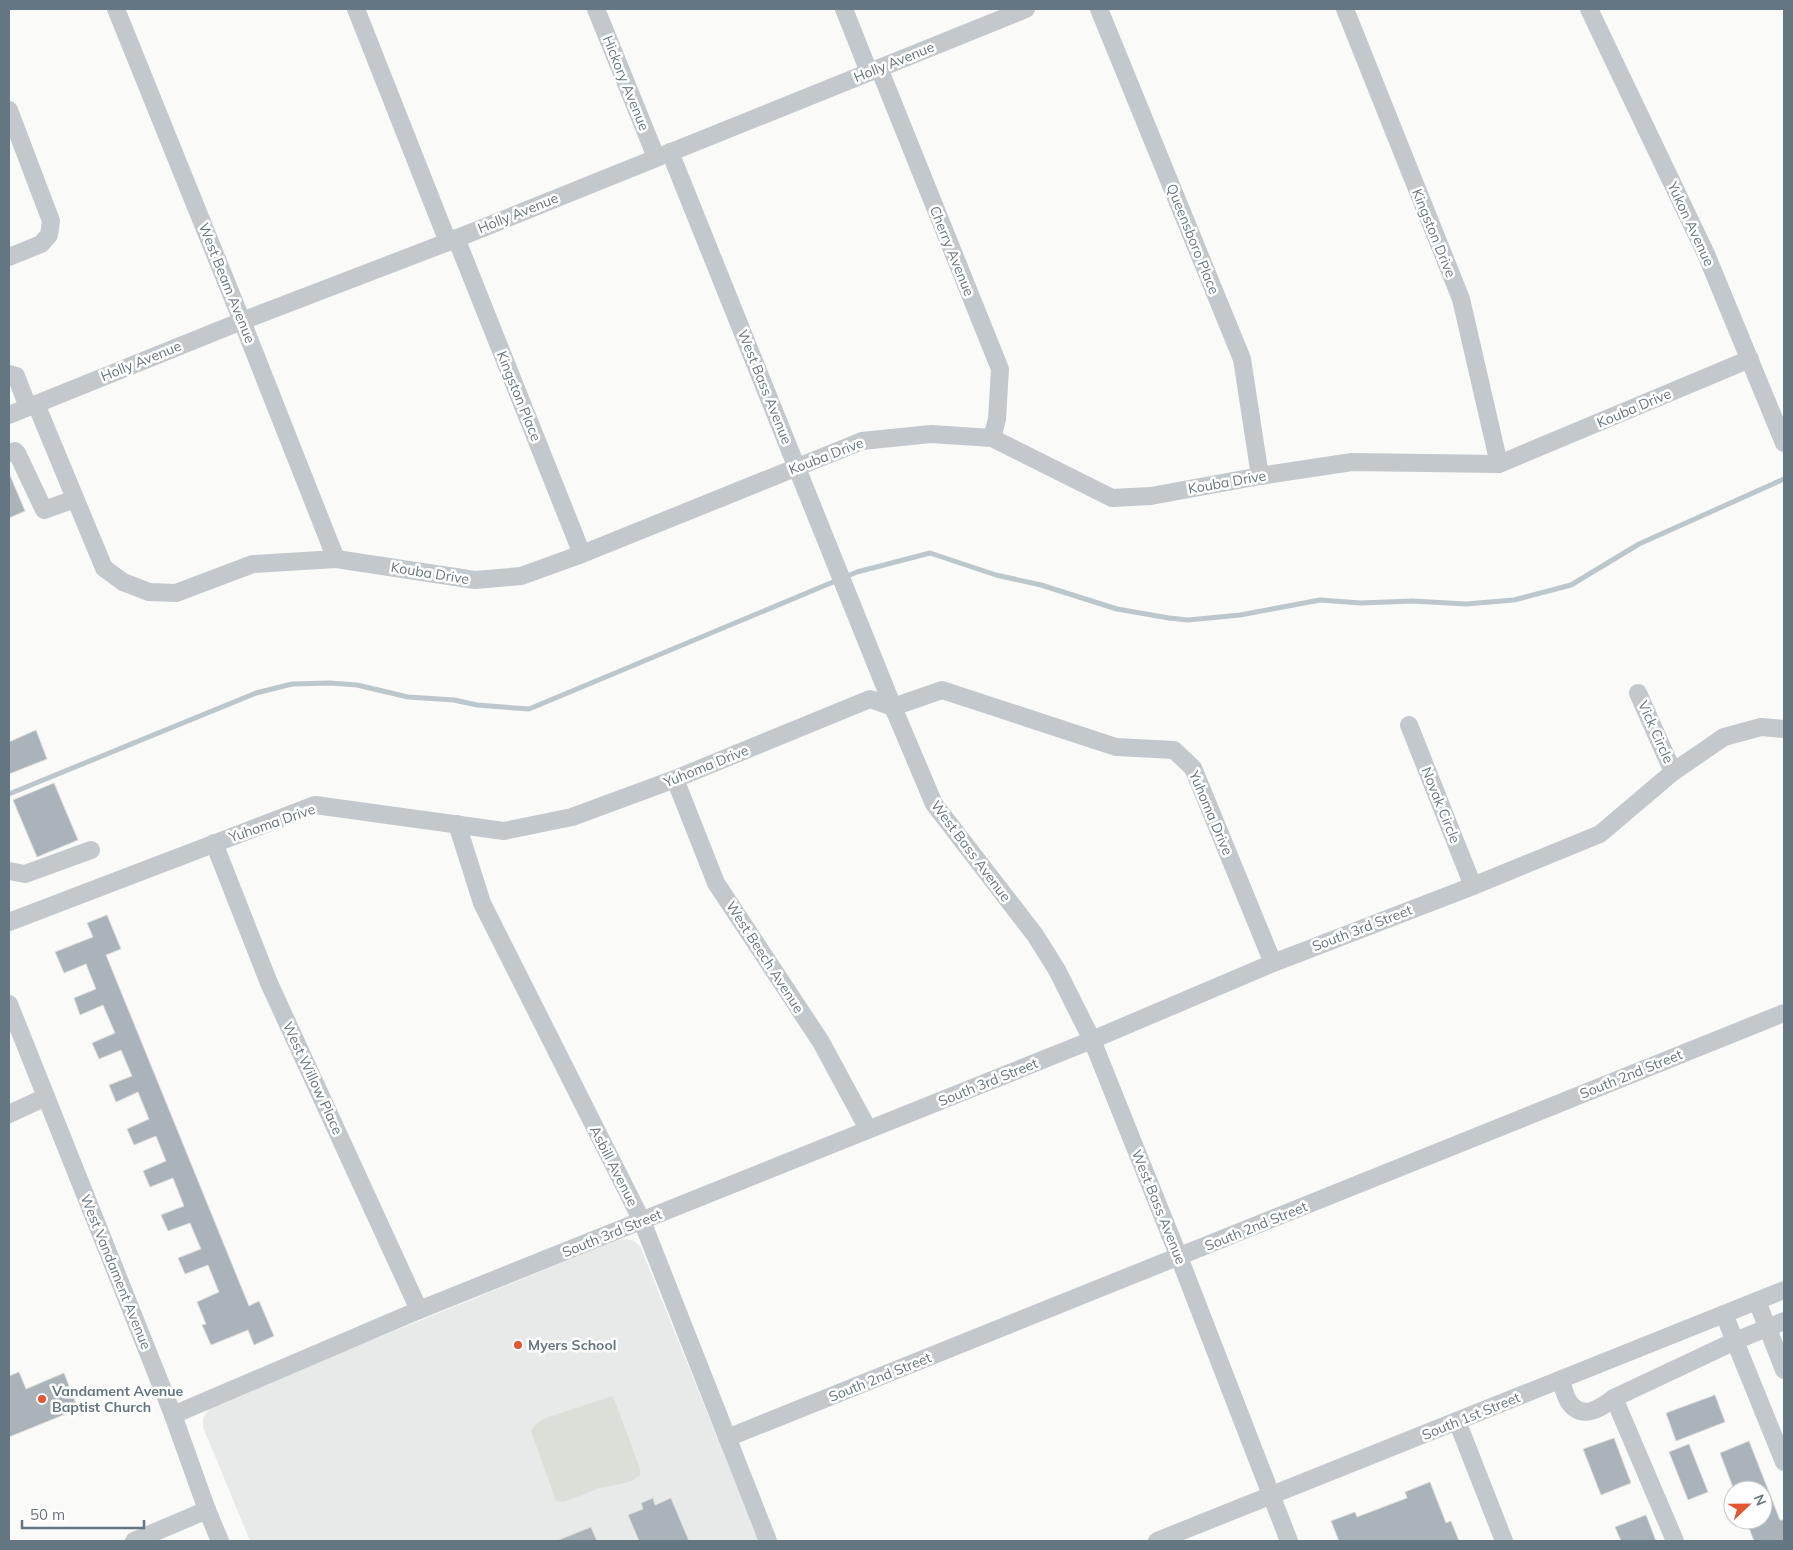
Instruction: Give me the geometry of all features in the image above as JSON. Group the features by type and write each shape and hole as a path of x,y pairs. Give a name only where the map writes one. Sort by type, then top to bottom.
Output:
{"street":[{"name":"West Beam Avenue","path":"116,9 336,559"},
{"name":"Kingston Place","path":"356,9 582,554"},
{"name":"Hickory Avenue","path":"596,9 663,155"},
{"name":"Cherry Avenue","path":"844,9 874,70 1000,369 997,419 992,438"},
{"name":"Holly Avenue","path":"9,415 242,321 452,240 1026,9"},
{"name":"Queensboro Place","path":"1100,9 1242,359 1260,476"},
{"name":"Kingston Drive","path":"1345,9 1461,299 1499,464"},
{"name":"Yukon Avenue","path":"1589,9 1706,254 1784,443"},
{"path":"9,110 51,221 49,235 41,244 9,257"},
{"name":"West Bass Avenue","path":"663,155 798,467 893,707 934,804 1035,936 1057,970 1092,1040 1290,1541"},
{"name":"Kouba Drive","path":"9,374 16,376 32,406 75,499 104,568 123,582 149,592 176,593 253,564 336,559 476,580 521,576 582,554 862,440 931,434 992,438 1112,498 1151,496 1260,476 1352,462 1499,464 1750,359"},
{"path":"12,452 44,510 75,499"},
{"name":"Yuhoma Drive","path":"9,922 315,805 504,831 572,817 675,779 870,699 893,707 942,690 1116,747 1174,750 1193,768 1273,963"},
{"name":"Vick Circle","path":"1638,693 1673,772"},
{"name":"Novak Circle","path":"1409,725 1473,886"},
{"name":"South 3rd Street","path":"173,1415 419,1310 1092,1040 1273,963 1473,886 1600,834 1673,772 1724,737 1761,728 1784,729"},
{"name":"West Beech Avenue","path":"675,779 716,883 821,1042 868,1129"},
{"name":"Asbill Avenue","path":"457,824 482,903 642,1221 768,1541"},
{"name":"West Willow Place","path":"214,843 270,983 419,1310"},
{"path":"9,871 25,874 91,850"},
{"name":"West Vandament Avenue","path":"9,1004 173,1415 220,1541"},
{"name":"South 2nd Street","path":"727,1438 1784,1013"},
{"path":"9,1114 46,1098"},
{"name":"South 1st Street","path":"1157,1541 1784,1290"},
{"path":"1757,1301 1784,1370"},
{"path":"1724,1314 1784,1462"},
{"path":"1560,1380 1569,1402 1582,1412 1590,1412 1602,1407 1614,1398 1736,1341 1784,1321"},
{"path":"1614,1398 1675,1541"},
{"path":"1457,1422 1504,1541"},
{"path":"134,1541 207,1510"}],"shaded area":[{"name":"Myers School","path":"618,1240 634,1241 640,1246 759,1541 250,1541 203,1427 203,1418 212,1405"},
{"path":"613,1396 640,1469 640,1475 630,1482 600,1488 564,1502 556,1501 531,1431 538,1422 548,1417"}],"building":[{"path":"9,473 25,511 9,518"},
{"path":"36,730 47,759 9,774 9,742"},
{"path":"54,783 78,840 37,857 13,800"},
{"path":"107,915 121,949 106,955 249,1306 259,1301 274,1336 254,1345 248,1330 211,1345 202,1325 206,1324 197,1302 219,1292 208,1265 185,1274 178,1258 201,1249 190,1223 168,1231 161,1215 184,1206 173,1178 150,1187 143,1171 166,1161 156,1136 134,1145 127,1129 149,1119 138,1092 116,1102 109,1085 132,1076 121,1050 99,1059 92,1043 115,1033 103,1005 80,1015 74,998 96,989 86,964 64,973 55,952 93,937 87,923"},
{"name":"Vandament Avenue Baptist Church","path":"19,1372 26,1389 64,1373 78,1409 9,1437 9,1376"},
{"path":"1715,1395 1725,1422 1676,1441 1666,1413"},
{"path":"1614,1438 1631,1483 1601,1495 1583,1449"},
{"path":"1749,1441 1764,1480 1730,1480 1720,1453"},
{"path":"1689,1444 1708,1492 1688,1500 1669,1452"},
{"path":"1430,1482 1446,1523 1451,1521 1459,1541 1339,1541 1331,1521 1355,1512 1357,1517 1407,1498 1405,1492"},
{"path":"653,1498 655,1505 671,1498 689,1541 639,1541 628,1515 643,1509 641,1503"},
{"path":"1773,1502 1780,1520 1784,1520 1784,1541 1754,1541 1750,1530 1773,1530"},
{"path":"1646,1515 1656,1541 1621,1541 1615,1527"},
{"path":"591,1527 597,1541 556,1541"}],"waterway":[{"path":"9,794 256,693 292,684 330,683 357,685 408,697 454,700 477,705 529,709 857,572 930,553 996,575 1041,585 1117,609 1188,620 1240,615 1320,600 1361,603 1412,601 1466,604 1514,600 1571,585 1639,544 1784,479"}],"place":[{"name":"Myers School","path":"518,1345"},
{"name":"Vandament Avenue Baptist Church","path":"42,1399"}]}
